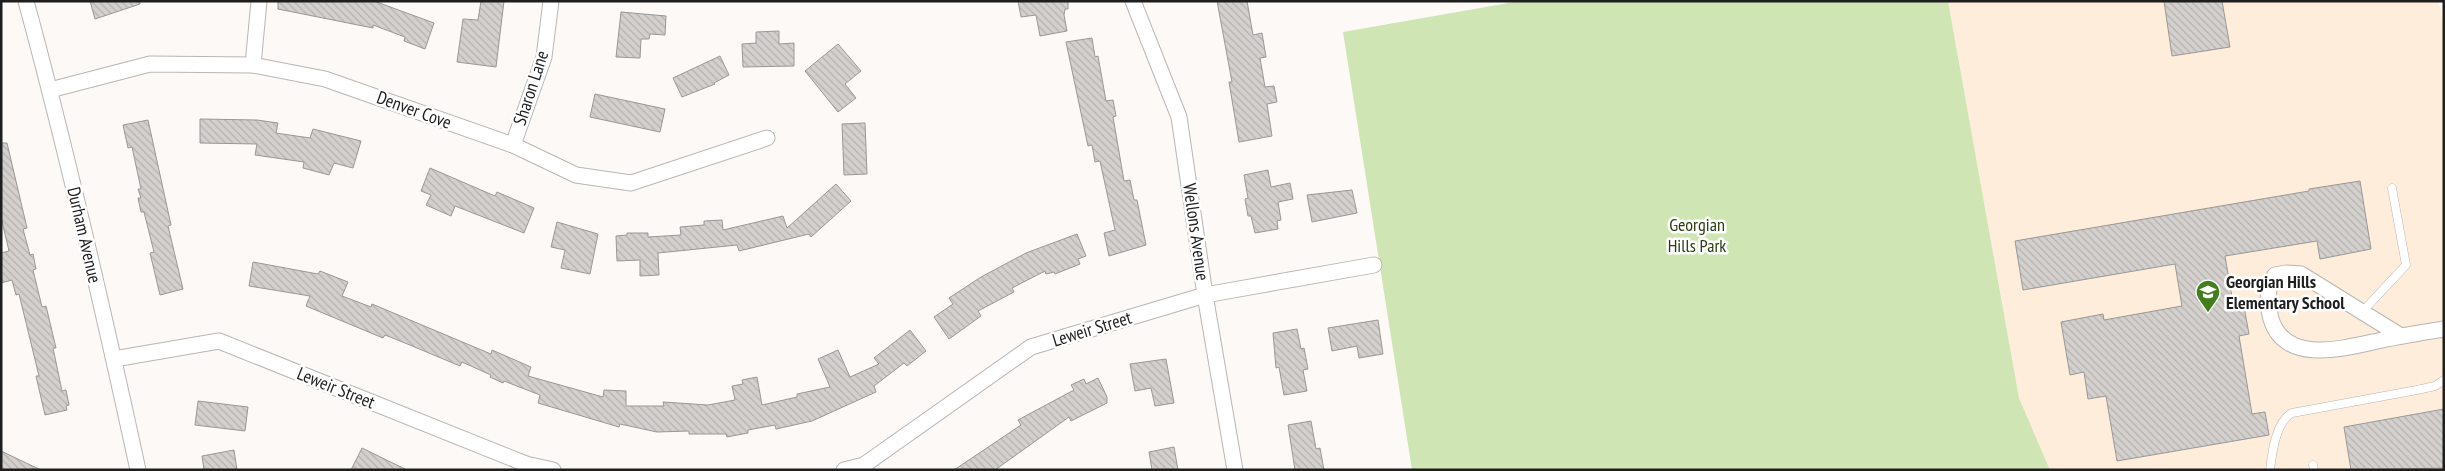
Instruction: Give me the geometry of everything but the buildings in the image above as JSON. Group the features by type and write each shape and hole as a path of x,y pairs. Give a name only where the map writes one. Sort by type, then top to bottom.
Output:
{"street":[{"name":"Durham Avenue","path":"26,1 50,90 114,359 138,470"},
{"path":"253,66 259,1"},
{"name":"Sharon Lane","path":"512,145 544,57 551,1"},
{"name":"Wellons Avenue","path":"1133,1 1179,117 1205,295 1235,470"},
{"name":"Denver Cove","path":"50,90 150,64 253,66 325,79 512,145 576,175 631,183 767,138"},
{"name":"Leweir Street","path":"844,470 865,467 1031,347 1205,295 1374,265"},
{"path":"2401,336 2301,274 2286,273 2275,275 2268,284 2268,310 2274,328 2288,344 2309,350 2338,349 2444,329"},
{"name":"Leweir Street","path":"114,359 219,341 526,464 553,470"}],"lane":[{"path":"2362,312 2406,265 2392,188"},
{"path":"2270,470 2272,452 2286,416 2292,413 2435,386 2444,380"}],"shaded area":[{"path":"1948,1 2439,1 2444,31 2444,470 2050,470 2019,398"}],"green space":[{"name":"Georgian Hills Park","path":"1520,1 1948,1 2019,398 2050,470 1412,470 1343,32"}],"place":[{"name":"Georgian Hills Elementary School","path":"2208,313"}]}
